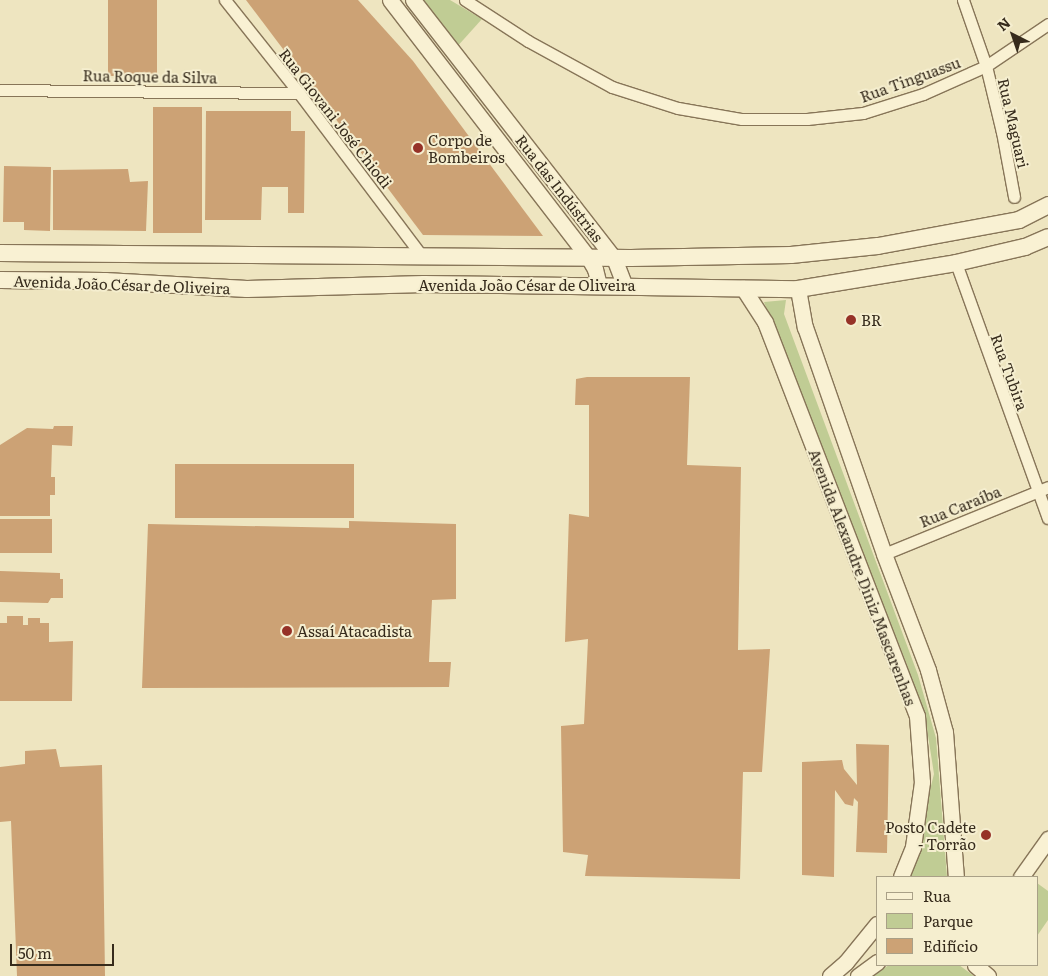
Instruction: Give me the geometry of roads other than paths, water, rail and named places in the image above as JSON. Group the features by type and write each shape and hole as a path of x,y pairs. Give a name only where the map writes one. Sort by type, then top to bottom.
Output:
{"main road":[{"name":"Avenida João César de Oliveira","path":"0,253 614,258 791,255 878,246 1019,220 1048,205"},
{"name":"Avenida João César de Oliveira","path":"0,280 106,281 247,289 424,284 798,288 956,264 1025,247 1048,237"}],"street":[{"name":"Rua Giovani José Chiodi","path":"225,0 299,93 422,256"},
{"name":"Rua das Indústrias","path":"390,0 588,257 595,270 599,285"},
{"name":"Rua das Indústrias","path":"413,0 614,258 625,286"},
{"name":"Rua Tinguassu","path":"465,0 528,41 612,87 678,108 742,119 806,119 863,113 923,94 986,66 1048,24"},
{"name":"Rua Maguari","path":"963,0 986,66 1002,132 1014,197"},
{"name":"Rua Roque da Silva","path":"0,90 299,93"},
{"name":"Rua Tubira","path":"956,264 1043,489 1048,518"},
{"name":"Avenida Alexandre Diniz Mascarenhas","path":"743,288 765,322 917,716 922,782 913,847 901,876"},
{"name":"Avenida Alexandre Diniz Mascarenhas","path":"798,288 805,327 884,554 928,670 945,732 956,876"},
{"name":"Rua Caraíba","path":"884,554 1043,489"},
{"path":"1022,876 1048,839"},
{"path":"830,976 846,962 876,925"},
{"path":"846,962 859,975 876,963"},
{"path":"976,966 988,976"}],"place":[{"name":"Corpo de Bombeiros","path":"418,148"},
{"name":"BR","path":"851,320"},
{"name":"Assaí Atacadista","path":"287,631"},
{"name":"Posto Cadete - Torrão","path":"986,835"}]}
